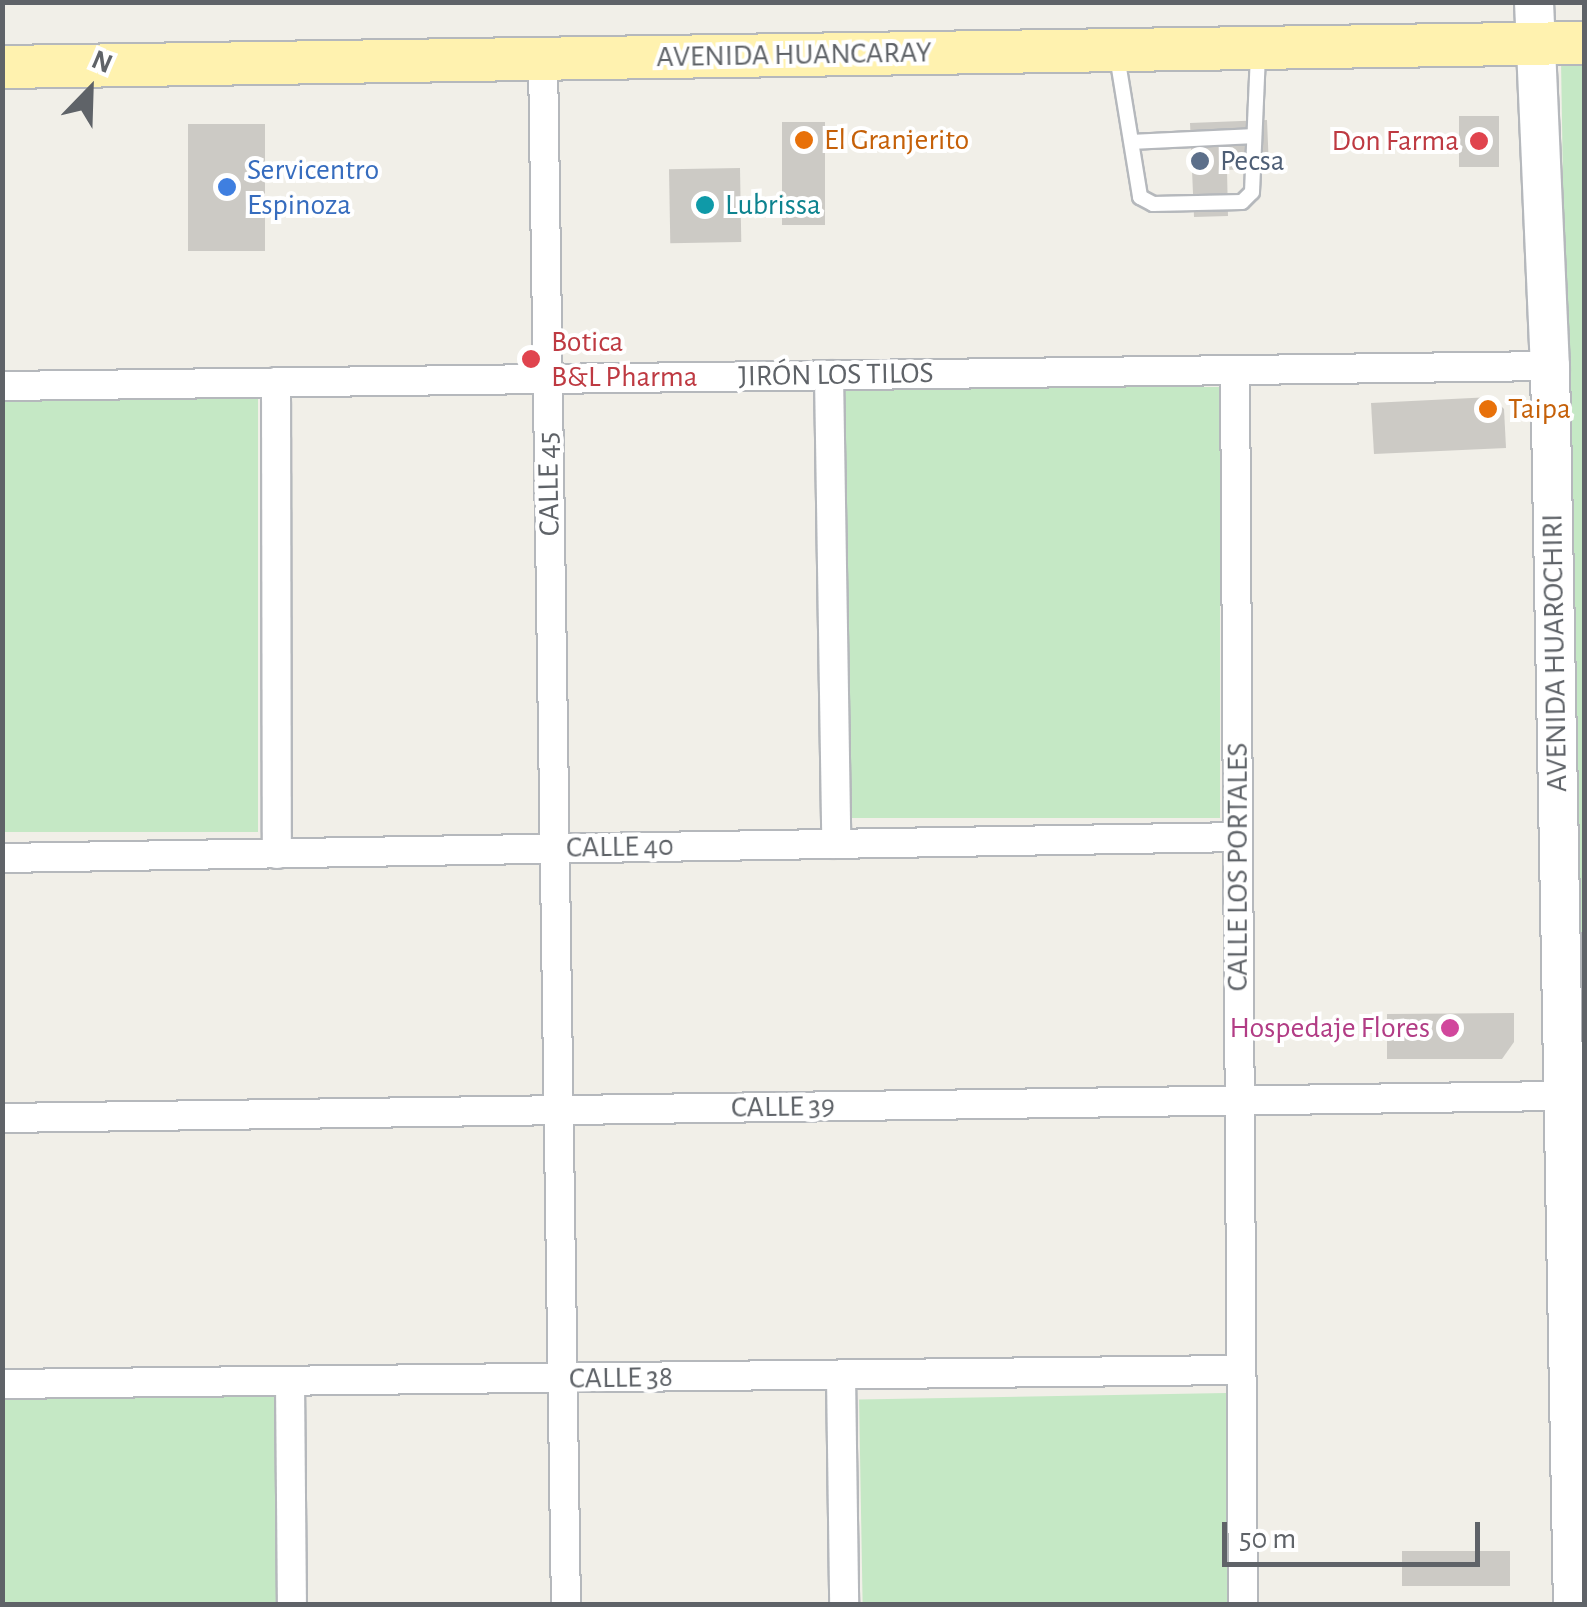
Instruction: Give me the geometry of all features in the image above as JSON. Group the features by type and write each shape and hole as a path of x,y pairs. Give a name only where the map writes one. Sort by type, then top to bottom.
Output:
{"main road":[{"name":"AVENIDA HUAROCHIRI","path":"1534,2 1550,366 1573,1604"},
{"name":"AVENIDA HUANCARAY","path":"2,67 1584,43"}],"street":[{"name":"CALLE 45","path":"543,59 562,1379"},
{"name":"JIRÓN LOS TILOS","path":"2,386 1550,366"},
{"name":"CALLE LOS PORTALES","path":"1235,370 1243,1604"},
{"path":"828,375 836,844"},
{"path":"276,382 277,854"},
{"name":"CALLE 40","path":"2,858 1238,837"},
{"name":"CALLE 39","path":"2,1118 1564,1096"},
{"name":"CALLE 38","path":"2,1384 1239,1370"},
{"path":"841,1375 844,1604"},
{"path":"562,1379 566,1604"},
{"path":"290,1382 292,1604"}],"lane":[{"path":"1116,51 1140,197 1153,204 1242,202 1252,192 1258,49"},
{"path":"1132,142 1254,136"}],"green space":[{"path":"1584,59 1584,1484 1561,60"},
{"path":"841,387 1220,387 1220,818 841,818"},
{"path":"3,397 258,397 258,832 3,832"},
{"path":"1226,1393 1230,1604 863,1604 859,1399"},
{"path":"3,1395 287,1395 287,1604 3,1604"}],"building":[{"name":"Don Farma","path":"1459,116 1499,116 1499,167 1459,167"},
{"path":"1267,120 1269,168 1227,170 1228,216 1194,217 1190,123"},
{"path":"782,122 825,122 825,225 782,225"},
{"name":"Servicentro Espinoza","path":"188,124 265,124 265,251 188,251"},
{"name":"Lubrissa","path":"740,168 741,242 670,243 669,169"},
{"path":"1492,397 1504,409 1506,448 1374,454 1371,403"},
{"name":"Hospedaje Flores","path":"1514,1013 1514,1042 1502,1059 1387,1059 1387,1014"},
{"path":"1402,1551 1510,1551 1510,1586 1402,1586"}],"place":[{"name":"El Granjerito","path":"804,140"},
{"name":"Don Farma","path":"1479,141"},
{"name":"Pecsa","path":"1200,161"},
{"name":"Servicentro Espinoza","path":"227,187"},
{"name":"Lubrissa","path":"705,205"},
{"name":"Botica B&L Pharma","path":"531,359"},
{"name":"Taipa","path":"1488,409"},
{"name":"Hospedaje Flores","path":"1450,1028"}]}
